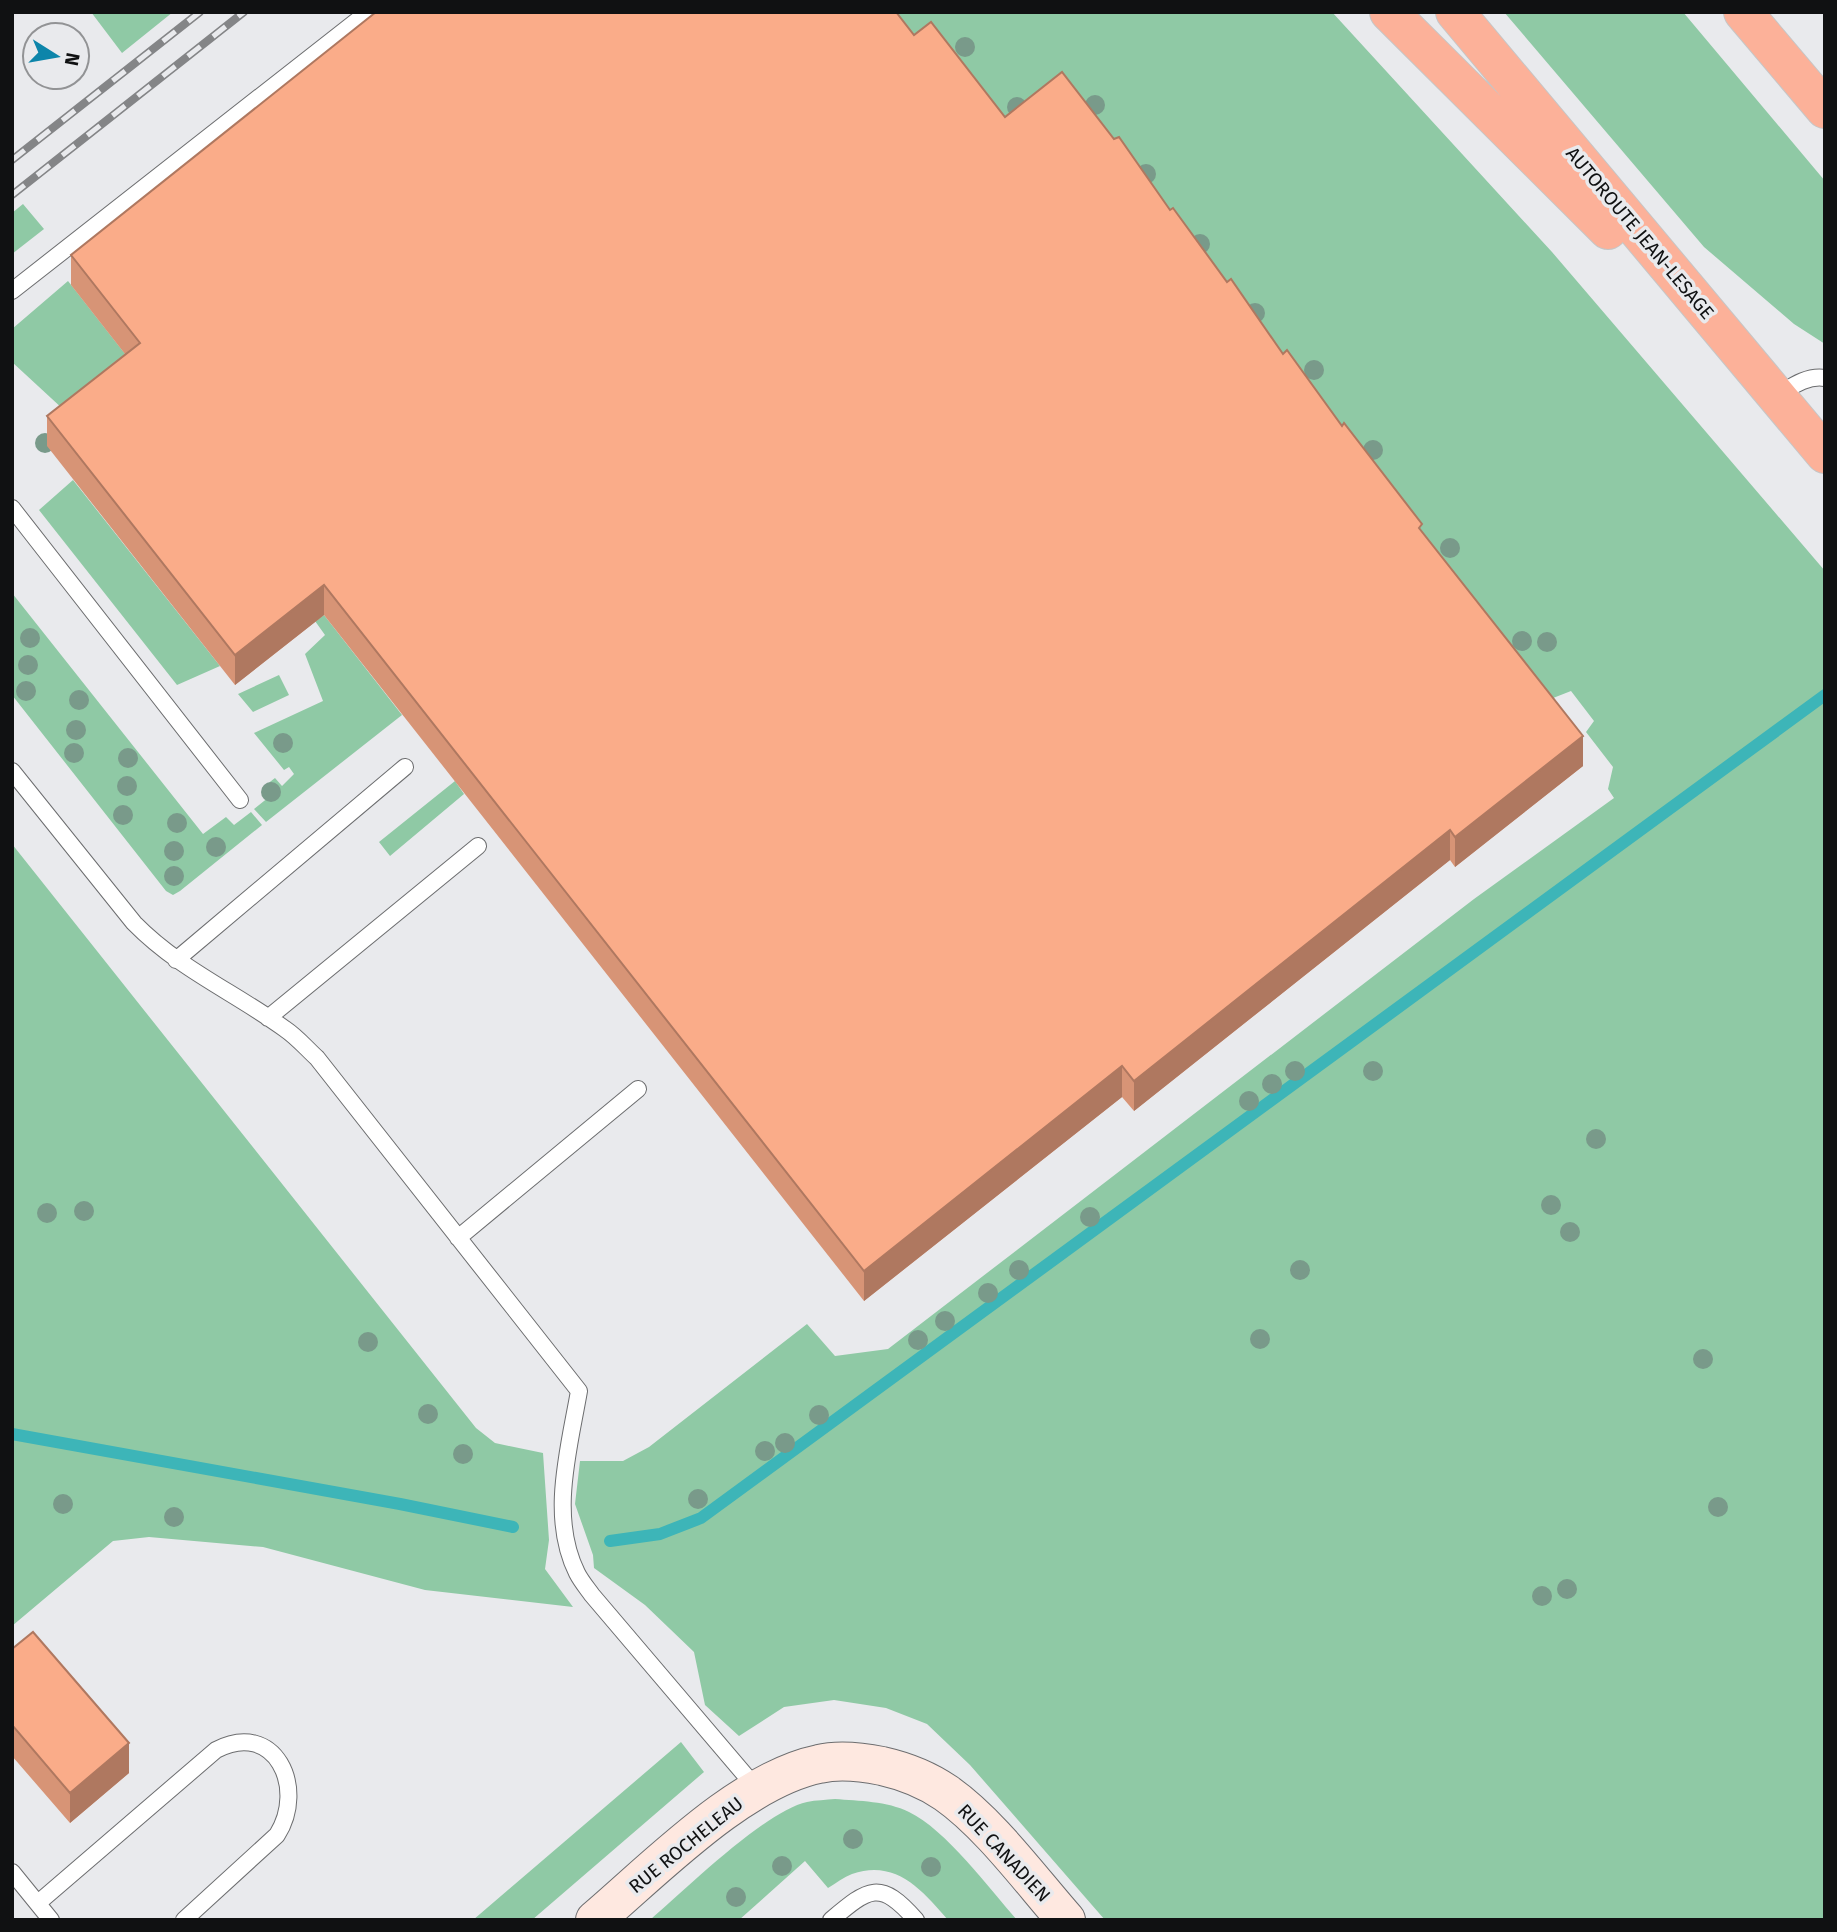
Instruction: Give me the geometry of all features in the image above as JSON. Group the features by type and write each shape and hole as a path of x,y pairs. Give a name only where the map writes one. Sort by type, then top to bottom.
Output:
{"highway":[{"path":"1389,12 1776,396"},
{"name":"AUTOROUTE JEAN-LESAGE","path":"1455,12 1825,454"},
{"path":"1743,12 1825,109"}],"street":[{"name":"RUE CANADIEN","path":"820,1763 862,1762 894,1769 921,1779 946,1793 988,1831 1066,1920"},
{"name":"RUE ROCHELEAU","path":"595,1920 714,1819 757,1789 820,1763"}],"lane":[{"path":"12,291 368,12"},
{"path":"1776,396 1798,382 1825,378"},
{"path":"12,508 240,800"},
{"path":"176,960 405,767"},
{"path":"12,771 134,923 154,943 176,960 287,1030 317,1058 579,1391 562,1502 567,1545 577,1573 592,1595 757,1789"},
{"path":"268,1018 478,846"},
{"path":"458,1238 638,1089"},
{"path":"38,1903 216,1751 230,1743 250,1741 269,1751 284,1770 290,1793 285,1823 277,1835 184,1920"},
{"path":"12,1872 51,1920"},
{"path":"831,1920 859,1896 883,1893 898,1899 916,1920"}],"green space":[{"path":"91,12 173,12 122,53"},
{"path":"873,12 1332,12 1552,252 1825,571 1825,1920 1105,1920 970,1765 927,1724 886,1708 834,1700 784,1707 739,1736 705,1705 694,1652 645,1605 594,1568 593,1555 575,1504 580,1461 623,1461 649,1447 807,1324 835,1356 888,1349 1474,899 1614,798 1608,789 1613,767 1586,732 1594,721 1571,691 1548,700 1583,766 1433,575"},
{"path":"1504,12 1683,12 1825,181 1825,344 1794,324 1704,247"},
{"path":"23,204 44,229 12,254 12,213"},
{"path":"68,281 140,373 77,422 12,362 12,329"},
{"path":"73,480 220,666 177,685 39,510"},
{"path":"12,593 203,834 226,817 234,825 251,812 262,825 173,895 166,891 12,695"},
{"path":"324,615 402,715 266,822 254,809 269,797 262,788 275,778 282,786 294,774 289,767 284,770 254,733 323,701 305,654 325,635 315,621"},
{"path":"279,675 289,695 253,712 238,694"},
{"path":"455,781 464,794 390,856 379,842"},
{"path":"12,844 476,1428 495,1443 543,1453 549,1540 545,1569 573,1607 425,1590 263,1547 149,1537 113,1541 12,1626"},
{"path":"681,1742 704,1772 532,1920 473,1920"},
{"path":"835,1799 892,1806 923,1820 952,1845 1017,1920 948,1920 918,1888 895,1874 882,1871 868,1870 852,1874 828,1888 805,1861 739,1920 650,1920 726,1853 770,1820 807,1802"}],"building":[{"path":"376,12 896,12 914,35 931,22 1005,117 1062,72 1114,139 1119,137 1170,210 1173,208 1227,282 1231,279 1283,354 1287,350 1342,426 1344,423 1422,524 1419,528 1583,736 1455,837 1450,830 1134,1081 1122,1066 864,1271 324,585 235,655 47,416 140,343 71,255"},
{"path":"33,1632 129,1743 70,1793 12,1725 12,1649"}],"waterway":[{"path":"610,1541 660,1534 701,1518 1825,695"},
{"path":"12,1434 513,1527"}],"railway":[{"path":"12,160 200,12"},
{"path":"12,195 244,12"}]}
